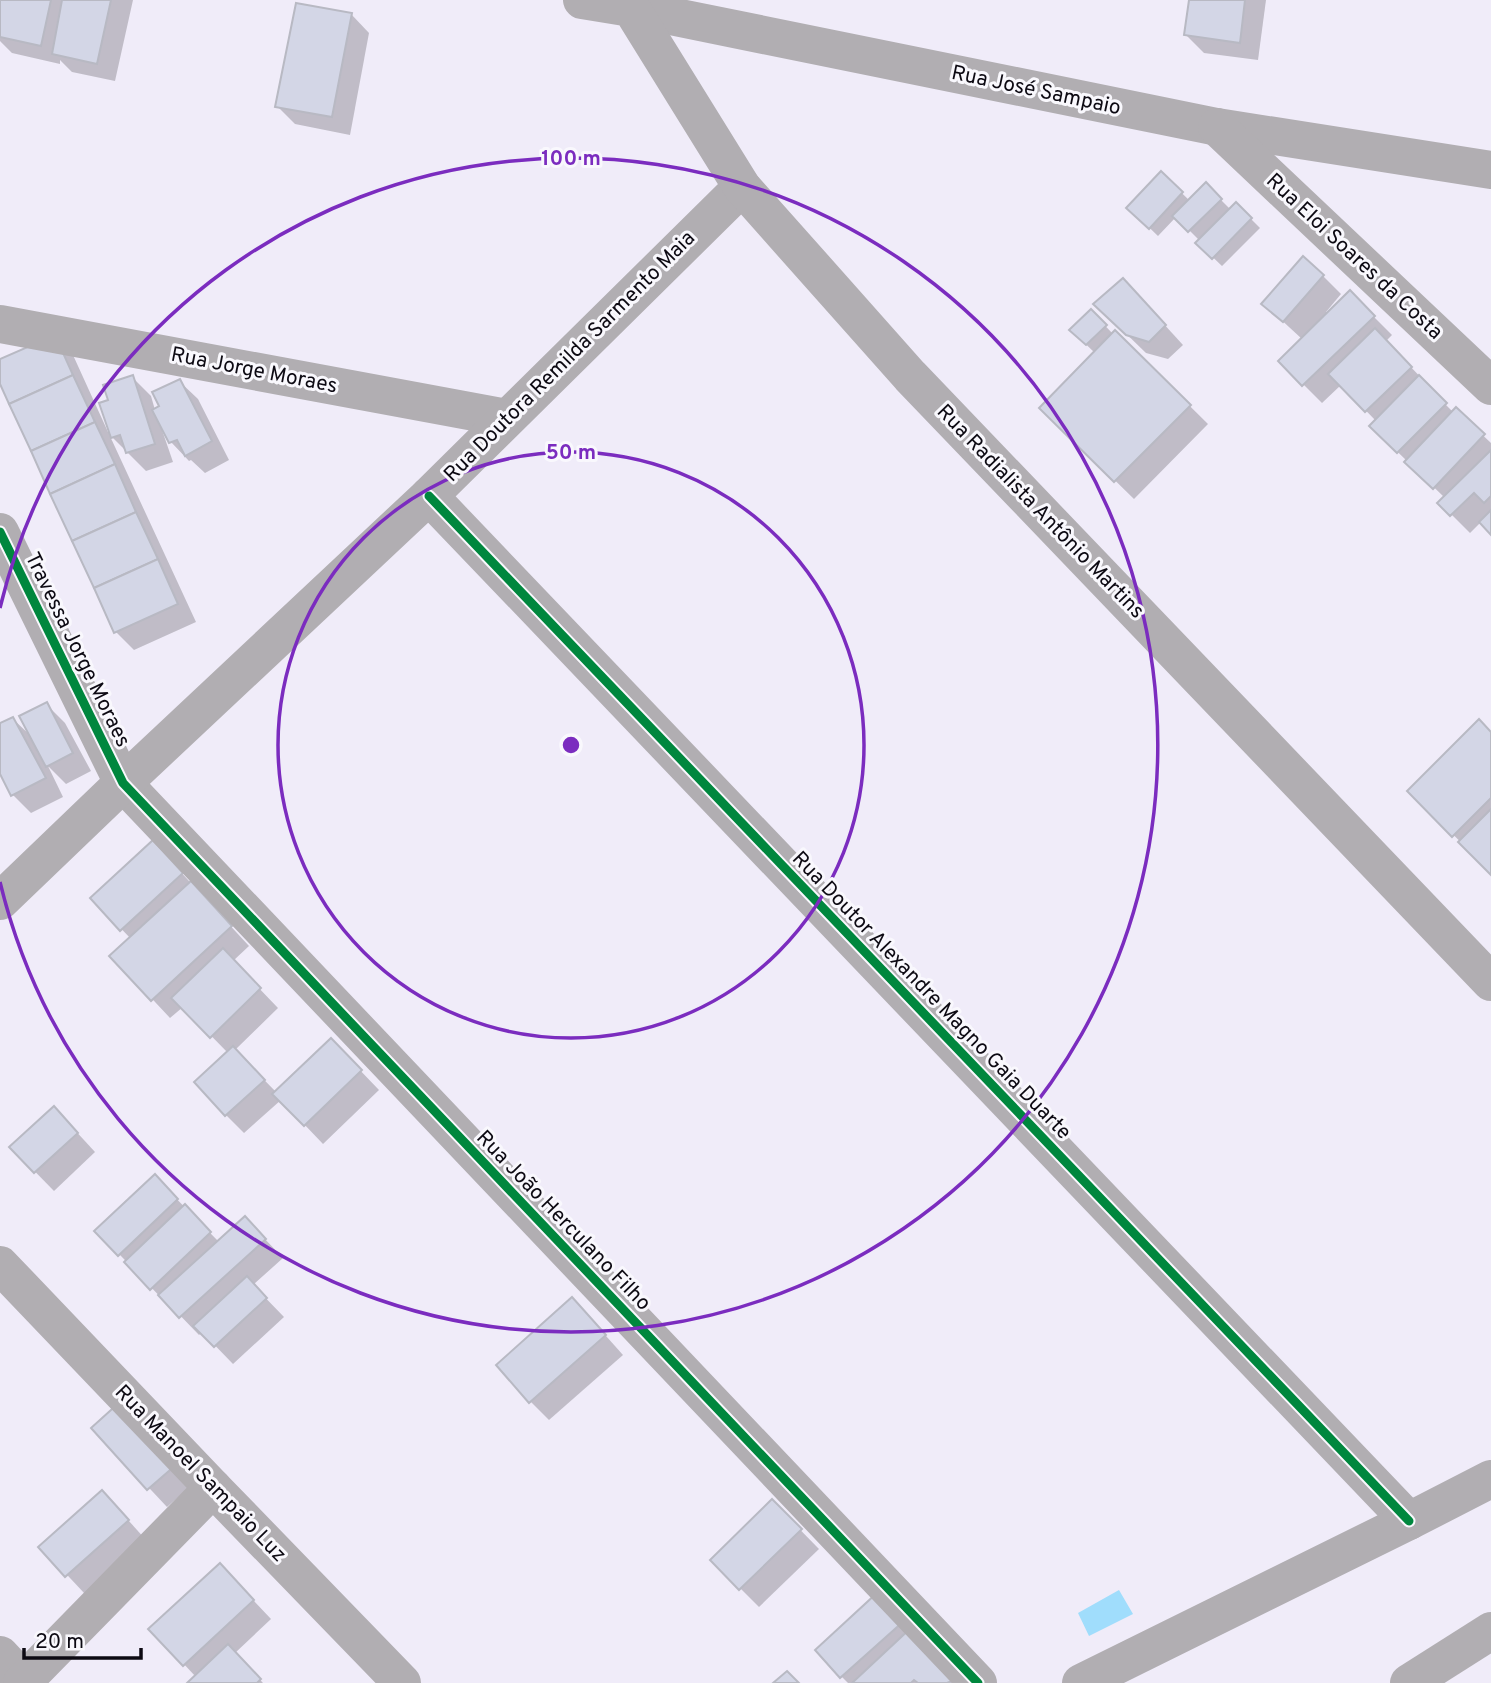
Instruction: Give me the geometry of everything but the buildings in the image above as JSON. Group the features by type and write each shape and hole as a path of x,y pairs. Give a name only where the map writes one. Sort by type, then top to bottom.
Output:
{"street":[{"name":"Rua José Sampaio","path":"582,0 630,4 1217,127 1491,170"},
{"name":"Rua Radialista Antônio Martins","path":"630,4 742,187 910,376 1491,982"},
{"name":"Rua Eloi Soares da Costa","path":"1217,127 1491,386"},
{"name":"Rua Doutora Remilda Sarmento Maia","path":"0,901 429,496 742,187"},
{"name":"Rua Jorge Moraes","path":"0,324 508,418"},
{"name":"Rua Doutor Alexandre Magno Gaia Duarte","path":"429,496 1409,1521"},
{"name":"Travessa Jorge Moraes","path":"0,532 123,783"},
{"name":"Rua João Herculano Filho","path":"123,783 978,1683"},
{"name":"Rua Manoel Sampaio Luz","path":"0,1265 402,1683"},
{"path":"1080,1683 1491,1479"},
{"path":"18,1675 213,1488"},
{"path":"1409,1683 1491,1631"}],"water":[{"path":"1119,1590 1133,1614 1089,1636 1078,1613"}],"cycle path":[{"path":"429,496 1409,1521"},
{"path":"0,532 123,783 978,1683"}]}
